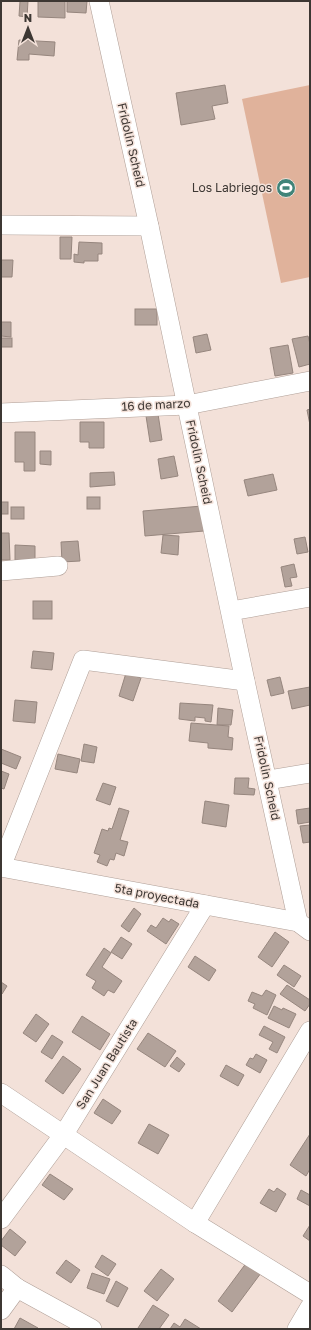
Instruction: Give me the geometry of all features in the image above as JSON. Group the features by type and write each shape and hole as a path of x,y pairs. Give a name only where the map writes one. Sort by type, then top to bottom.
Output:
{"street":[{"name":"Fridolin Scheid","path":"99,1 149,226 245,681 304,926"},
{"path":"1,225 149,226"},
{"name":"16 de marzo","path":"1,413 187,405 310,382"},
{"path":"1,571 58,566"},
{"path":"231,611 310,597"},
{"path":"1,867 83,660 245,681"},
{"path":"268,780 310,774"},
{"name":"5ta proyectada","path":"1,867 205,905 304,926"},
{"name":"San Juan Bautista","path":"1,1219 64,1134 205,905"},
{"path":"195,1223 310,1031"},
{"path":"1,1093 195,1223 310,1294"},
{"path":"1,1275 18,1288 92,1329"},
{"path":"1,1310 18,1288"},
{"path":"296,1329 310,1307"}],"shaded area":[{"name":"Los Labriegos","path":"310,85 310,277 281,283 242,99"}],"building":[{"path":"20,1 28,1 27,17 19,16"},
{"path":"38,1 65,1 65,18 38,17"},
{"path":"67,1 87,1 86,13 67,12"},
{"path":"19,40 55,42 54,56 29,54 29,60 17,60"},
{"path":"225,85 228,103 212,106 215,119 181,125 176,93"},
{"path":"60,237 72,237 71,259 60,259"},
{"path":"79,242 102,243 102,254 98,254 98,261 84,261 84,263 74,262 74,254 78,255"},
{"path":"1,260 13,260 12,277 1,277"},
{"path":"135,309 157,309 157,325 135,325"},
{"path":"1,322 11,322 11,337 1,336"},
{"path":"207,334 211,350 196,353 193,337"},
{"path":"308,336 310,344 310,364 299,367 292,339"},
{"path":"1,338 12,338 12,347 1,347"},
{"path":"288,345 293,373 275,376 270,348"},
{"path":"310,409 310,425 307,410"},
{"path":"158,414 162,440 150,442 146,416"},
{"path":"80,422 104,422 104,448 89,448 89,442 80,442"},
{"path":"15,432 35,432 35,471 24,471 24,462 15,462"},
{"path":"40,451 51,451 51,465 40,464"},
{"path":"174,456 178,476 161,479 158,459"},
{"path":"114,472 115,485 90,487 90,473"},
{"path":"273,474 277,490 248,496 244,480"},
{"path":"87,497 100,497 100,509 87,509"},
{"path":"1,502 8,502 8,514 1,514"},
{"path":"202,506 204,531 145,536 143,511"},
{"path":"11,507 24,507 24,519 11,519"},
{"path":"1,533 9,533 10,560 1,560"},
{"path":"163,535 179,536 178,555 161,553"},
{"path":"305,537 308,552 297,554 294,539"},
{"path":"78,541 80,561 62,562 61,542"},
{"path":"15,545 35,546 35,561 15,560"},
{"path":"294,564 297,577 290,578 292,586 285,587 281,567"},
{"path":"33,601 52,601 52,619 33,619"},
{"path":"33,651 54,653 52,670 31,668"},
{"path":"126,673 141,678 133,701 119,696"},
{"path":"280,677 284,693 271,696 267,680"},
{"path":"310,687 310,705 292,709 288,691"},
{"path":"15,700 37,702 35,723 13,721"},
{"path":"180,703 213,705 211,722 205,721 205,718 195,717 195,721 179,719"},
{"path":"218,708 233,710 231,725 217,725"},
{"path":"191,723 229,726 228,737 233,738 232,750 208,748 208,743 189,741"},
{"path":"84,744 97,747 94,763 81,761"},
{"path":"1,749 21,757 16,769 1,763"},
{"path":"58,754 80,759 77,773 55,769"},
{"path":"1,771 9,774 4,789 1,788"},
{"path":"235,778 249,778 248,788 255,789 254,795 234,794"},
{"path":"103,783 116,787 110,805 96,800"},
{"path":"205,801 229,805 226,827 202,823"},
{"path":"119,808 129,811 120,840 128,842 124,856 116,853 114,860 110,859 107,866 97,862 100,855 94,853 102,829 108,831 109,828 112,829"},
{"path":"310,808 310,822 298,824 296,810"},
{"path":"310,825 310,842 303,843 300,826"},
{"path":"134,908 141,914 129,932 121,926"},
{"path":"163,918 169,922 171,919 179,924 166,944 147,931 151,925 156,928"},
{"path":"275,932 289,942 272,967 258,957"},
{"path":"121,937 132,944 122,959 111,952"},
{"path":"104,948 111,953 102,967 122,981 114,993 108,990 104,996 92,988 96,981 86,975"},
{"path":"195,956 216,970 209,981 188,967"},
{"path":"284,965 301,976 294,987 277,975"},
{"path":"1,982 7,986 2,994 1,994"},
{"path":"287,985 310,1000 310,1004 305,1011 280,994"},
{"path":"266,990 276,995 267,1015 253,1008 255,1004 248,1001 252,992 262,996"},
{"path":"274,1006 296,1014 289,1028 268,1018"},
{"path":"36,1014 49,1024 36,1042 23,1033"},
{"path":"82,1016 110,1034 100,1050 72,1032"},
{"path":"264,1026 285,1037 277,1053 269,1049 273,1042 259,1035"},
{"path":"148,1033 176,1051 165,1067 137,1049"},
{"path":"52,1035 63,1042 52,1059 41,1052"},
{"path":"256,1054 267,1060 260,1073 246,1065 250,1058 253,1059"},
{"path":"63,1056 81,1069 63,1094 45,1081"},
{"path":"177,1057 185,1064 179,1072 170,1066"},
{"path":"226,1065 244,1075 238,1086 220,1076"},
{"path":"103,1099 121,1111 112,1124 94,1113"},
{"path":"149,1124 169,1135 158,1154 138,1143"},
{"path":"310,1134 310,1169 306,1176 290,1165"},
{"path":"50,1174 73,1189 64,1200 42,1185"},
{"path":"277,1188 286,1194 276,1212 260,1203 269,1189 274,1192"},
{"path":"301,1190 310,1195 310,1206 297,1199"},
{"path":"310,1225 310,1241 303,1236"},
{"path":"10,1229 26,1242 15,1256 1,1245 1,1241"},
{"path":"102,1255 116,1264 108,1276 95,1267"},
{"path":"66,1260 80,1270 71,1283 56,1273"},
{"path":"247,1262 261,1273 232,1312 218,1301"},
{"path":"161,1269 174,1279 157,1301 144,1291"},
{"path":"92,1273 110,1279 104,1294 87,1288"},
{"path":"116,1281 128,1288 118,1307 106,1301"},
{"path":"153,1305 169,1315 159,1329 139,1329 138,1328"},
{"path":"20,1318 38,1328 38,1329 14,1329"},
{"path":"185,1319 201,1329 170,1329 174,1323 180,1327"}],"place":[{"name":"Los Labriegos","path":"286,188"}]}
